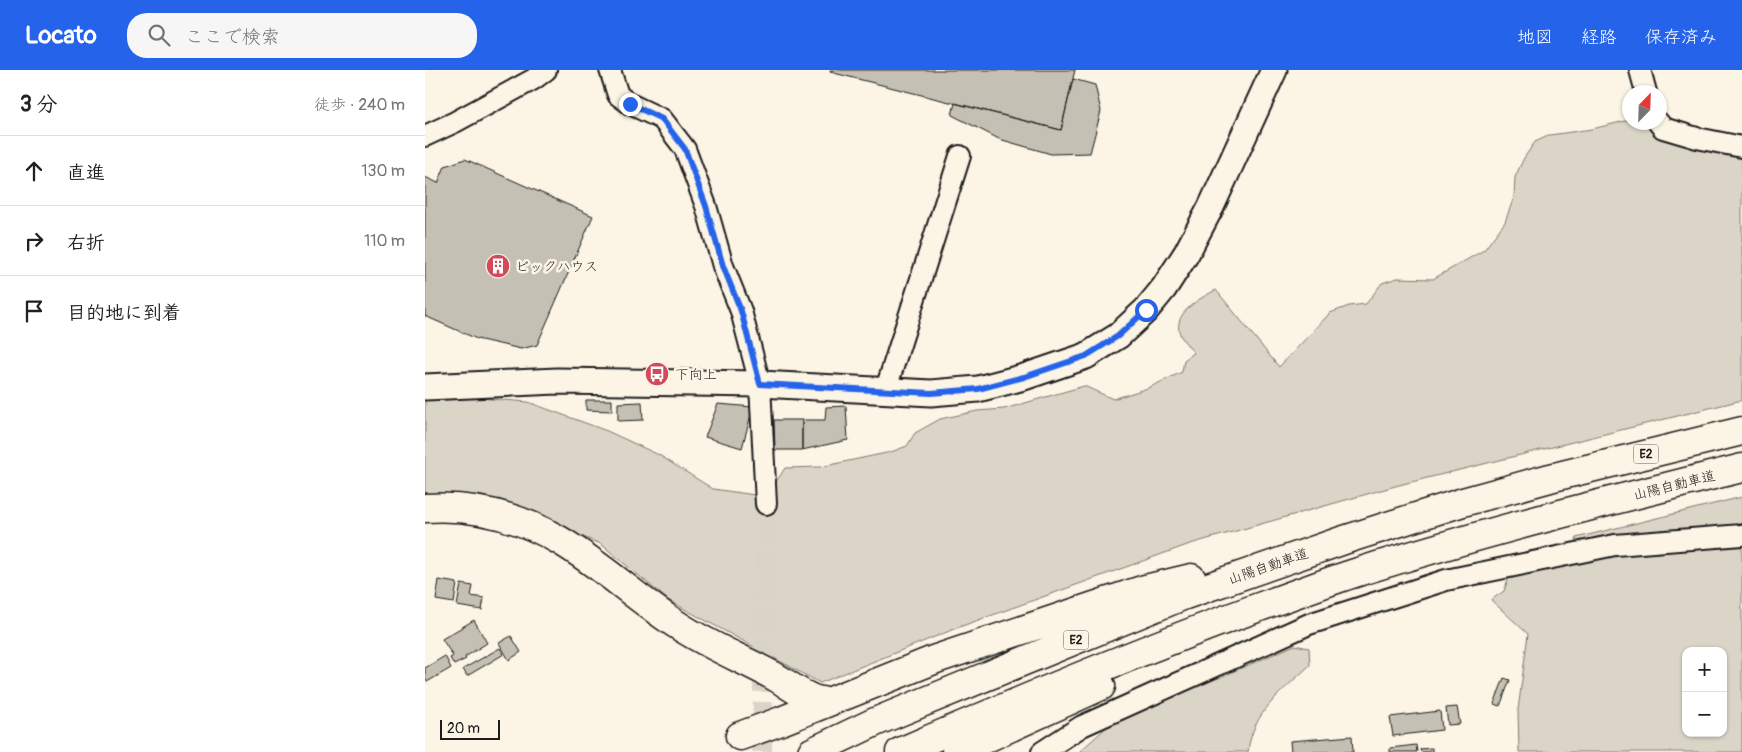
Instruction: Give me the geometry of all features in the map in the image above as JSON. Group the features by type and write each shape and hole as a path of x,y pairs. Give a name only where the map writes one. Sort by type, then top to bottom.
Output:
{"highway":[{"name":"山陽自動車道","path":"812,752 875,722 1185,595 1344,540 1463,502 1550,478 1742,431"},
{"name":"山陽自動車道","path":"900,752 1037,693 1201,628 1356,572 1545,517 1742,468"},
{"path":"425,508 458,508 480,511 519,521 540,530 581,554 680,627 779,678 809,698 827,702"},
{"path":"425,516 458,516 499,522 539,538 557,548 669,628 696,645 771,684 780,693 783,707 781,721"},
{"path":"739,736 936,659 1145,589 1344,540"},
{"path":"955,752 1356,572"}],"street":[{"path":"425,136 534,79 546,70"},
{"path":"610,70 618,95 630,104 662,119 685,149 706,206 723,266 741,311 760,384 766,504"},
{"path":"425,386 557,381 760,384 931,393 978,389 1024,377 1086,356 1118,336 1146,310 1164,288 1186,254 1211,207 1274,70"},
{"path":"1640,70 1644,85"},
{"path":"1667,129 1697,138 1742,147"},
{"path":"885,392 960,156"},
{"path":"1042,752 1082,726 1309,624 1446,580 1615,545 1742,535"}],"shaded area":[{"path":"1622,122 1622,130 1667,129 1742,155 1742,400 1399,485 1190,544 962,626 820,683 668,600 601,544 487,500 425,496 425,399 479,398 528,402 607,431 659,455 713,489 755,495 760,507 785,468 820,467 891,452 907,446 915,433 940,419 977,411 1004,409 1084,386 1113,399 1148,388 1182,372 1184,360 1194,353 1182,338 1179,322 1188,308 1216,290 1279,367 1330,313 1349,306 1366,304 1382,283 1397,278 1433,279 1484,250 1505,222 1514,197 1515,177 1524,158 1535,142 1550,135 1592,129"},
{"path":"1742,497 1742,752 1519,752 1518,710 1528,634 1491,600 1504,591 1508,579 1582,561 1576,538"},
{"path":"1295,645 1309,648 1310,665 1270,703 1262,714 1251,738 1248,752 1079,752 1109,725"}],"building":[{"path":"830,70 1075,70 1061,130 830,72"},
{"path":"1073,79 1095,85 1101,111 1090,153 1051,154 999,139 952,115 955,103 1061,130"},
{"name":"ビックハウス","path":"465,159 593,216 537,345 521,349 477,339 425,316 425,177 438,183 445,166"},
{"path":"586,400 612,400 612,411 586,410"},
{"path":"642,402 643,420 618,421 618,403"},
{"path":"718,404 753,407 742,448 705,437"},
{"path":"846,406 848,440 802,450 802,420 825,420 826,407"},
{"path":"774,420 802,420 802,450 775,450"},
{"path":"439,580 457,583 454,603 436,600"},
{"path":"461,584 473,586 471,596 484,598 482,610 457,606"},
{"path":"474,620 487,643 465,657 466,659 454,665 450,658 453,656 442,639"},
{"path":"511,636 521,652 509,660 499,643"},
{"path":"500,648 504,654 467,676 463,669"},
{"path":"445,656 451,668 427,682 425,668"},
{"path":"1504,678 1510,680 1500,706 1494,704"},
{"path":"1457,707 1460,724 1448,725 1446,708"},
{"path":"1440,711 1442,730 1393,736 1390,717"},
{"path":"1352,736 1353,752 1291,752 1290,741"},
{"path":"1416,745 1417,752 1390,752 1390,748"},
{"path":"1432,748 1432,752 1421,752 1420,749"}],"tunnel":[{"path":"762,752 766,504"}],"place":[{"name":"ビックハウス","path":"498,266"},
{"name":"下向上","path":"657,374"}],"route":[{"path":"630,104 662,119 685,149 706,206 723,266 741,311 760,384 931,393 978,389 1024,377 1086,356 1118,336 1146,310"}]}
